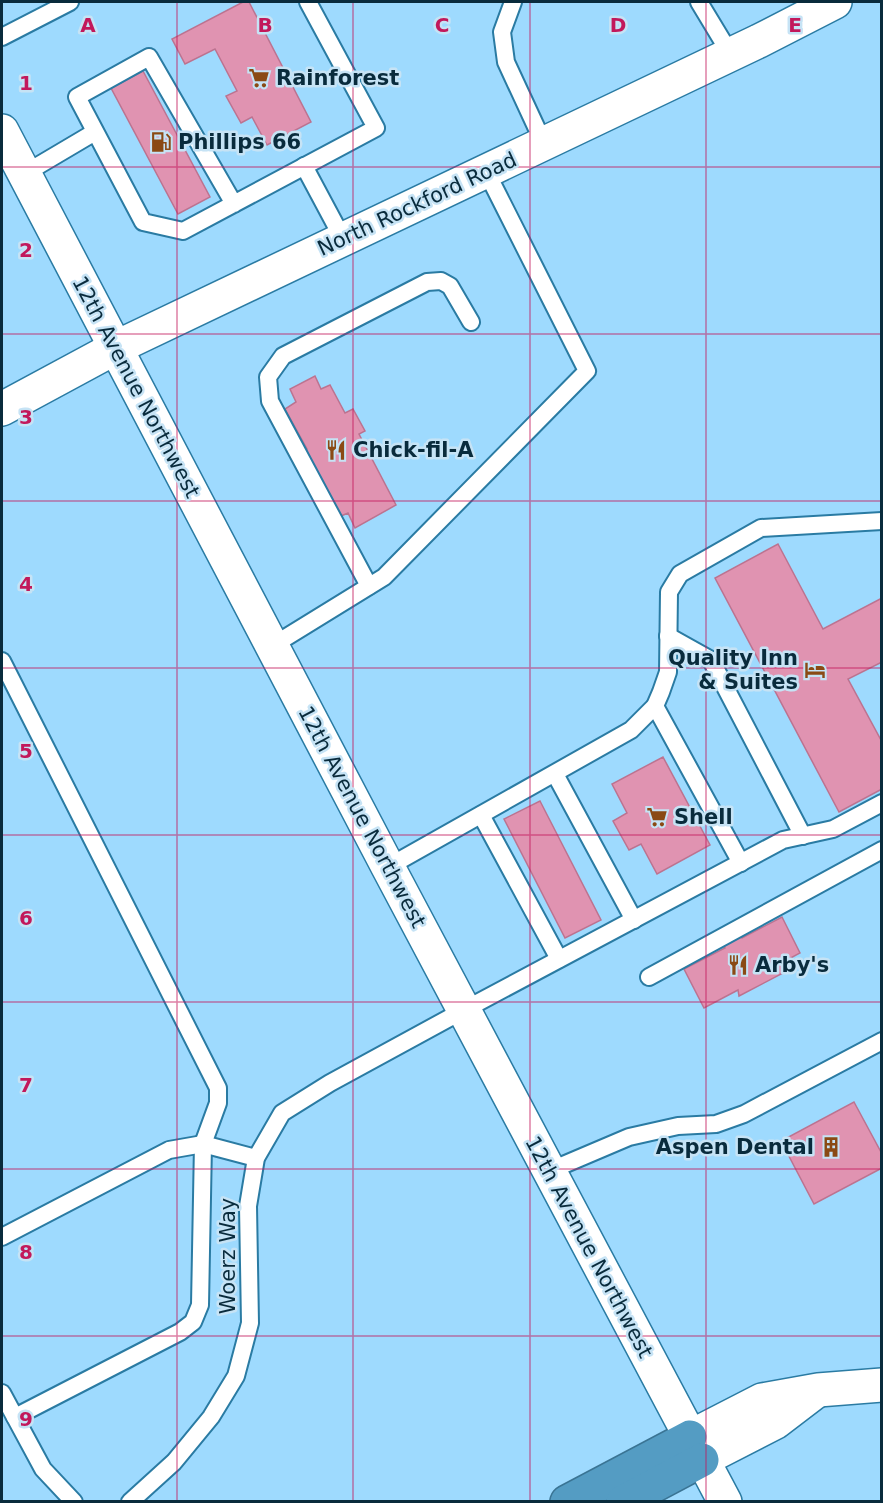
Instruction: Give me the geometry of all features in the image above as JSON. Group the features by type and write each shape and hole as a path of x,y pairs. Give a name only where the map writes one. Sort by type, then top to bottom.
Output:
{"highway":[{"path":"567,1502 696,1449"},
{"path":"623,1502 696,1449"}],"main road":[{"name":"North Rockford Road","path":"2,409 115,348 544,144 835,2"},
{"name":"12th Avenue Northwest","path":"2,131 388,867 725,1502"},
{"path":"696,1449 762,1400 818,1390 882,1385"}],"lane":[{"path":"2,37 70,2"},
{"path":"234,204 149,57 77,97 143,222 183,231 234,204 304,166 376,128 308,2"},
{"path":"513,2 502,32 506,62 544,144"},
{"path":"699,2 731,54"},
{"path":"24,174 95,132"},
{"path":"304,166 343,239"},
{"path":"272,646 384,577 587,371 486,171"},
{"path":"369,586 270,401 268,376 283,356 427,282 441,281 450,286 471,322"},
{"path":"388,867 631,730 654,706 668,672 669,592 680,574 761,528 882,521"},
{"path":"668,636 711,660 803,836"},
{"path":"2,661 218,1088 218,1103 203,1144 200,1305 193,1322 180,1332 15,1417"},
{"path":"654,706 741,863"},
{"path":"555,774 634,920"},
{"name":"Woerz Way","path":"130,1502 174,1462 211,1417 236,1376 250,1323 248,1206 256,1158 282,1113 330,1083 783,840 833,830 882,804"},
{"path":"481,815 559,959"},
{"path":"649,976 882,850"},
{"path":"549,1171 629,1137 678,1126 716,1124 744,1114 882,1041"},
{"path":"2,1237 169,1150 203,1144 256,1158"},
{"path":"2,1392 43,1469 74,1502"}],"building":[{"name":"Rainforest","path":"243,2 249,2 311,122 267,145 252,117 241,123 226,96 237,91 215,49 185,64 172,39"},
{"name":"Phillips 66","path":"143,71 210,197 178,214 111,88"},
{"name":"Chick-fil-A","path":"315,376 321,389 330,385 345,413 353,409 365,431 359,434 396,505 355,528 348,513 341,516 303,452 307,449 285,409 296,402 290,389"},
{"name":"Quality Inn & Suites","path":"778,544 823,629 882,598 882,662 848,679 882,742 882,789 839,812 715,578"},
{"name":"Shell","path":"663,757 710,845 657,874 641,844 629,850 613,821 627,813 612,784"},
{"path":"540,801 601,920 565,938 504,819"},
{"name":"Arby's","path":"782,917 800,953 783,962 787,971 739,996 738,990 704,1008 684,969 725,948 721,939 738,930 742,938"},
{"name":"Aspen Dental","path":"854,1102 882,1154 882,1168 814,1204 781,1141"}],"place":[{"name":"Rainforest","path":"259,78"},
{"name":"Phillips 66","path":"161,142"},
{"name":"Chick-fil-A","path":"336,450"},
{"name":"Quality Inn & Suites","path":"815,670"},
{"name":"Shell","path":"657,817"},
{"name":"Arby's","path":"738,965"},
{"name":"Aspen Dental","path":"831,1147"}]}
